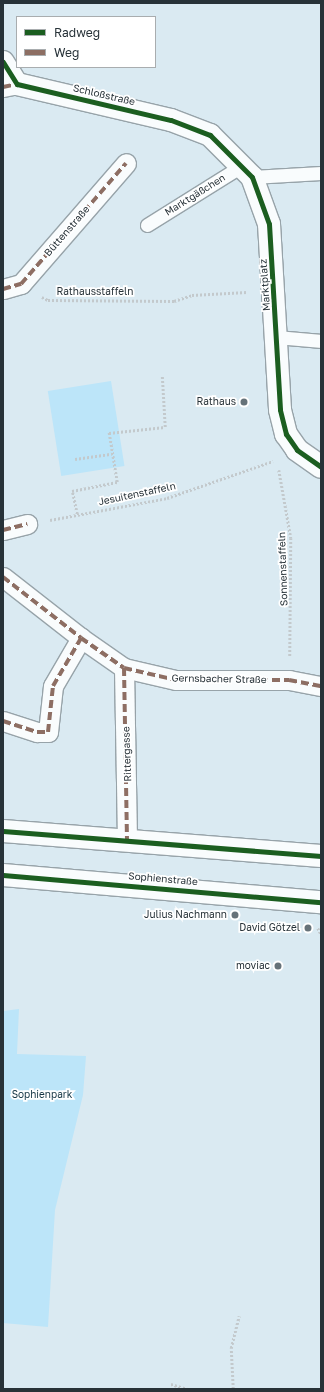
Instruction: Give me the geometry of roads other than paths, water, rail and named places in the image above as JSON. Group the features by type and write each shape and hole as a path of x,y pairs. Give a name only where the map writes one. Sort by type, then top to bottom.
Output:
{"street":[{"name":"Schloßstraße","path":"8,76 171,120 210,135"},
{"name":"Marktplatz","path":"210,135 248,171 269,224 275,291 280,410 286,434 297,450 321,467"},
{"name":"Büttenstraße","path":"3,289 21,284 126,163"},
{"path":"3,530 35,522"},
{"name":"Gernsbacher Straße","path":"3,577 81,638 124,668 176,680 289,680 321,686"},
{"path":"3,721 37,732 48,732 53,686 81,638"},
{"name":"Rittergasse","path":"124,668 127,841"},
{"path":"3,831 321,856"},
{"name":"Sophienstraße","path":"3,875 321,902"}],"lane":[{"path":"248,171 321,173"},
{"name":"Marktgäßchen","path":"147,225 248,171"},
{"path":"277,337 321,341"}],"place":[{"name":"Rathaus","path":"244,402"},
{"name":"Julius Nachmann","path":"235,915"},
{"name":"David Götzel","path":"308,928"},
{"name":"moviac","path":"278,966"}],"park label":[{"name":"Sophienpark","path":"42,1095"}]}
